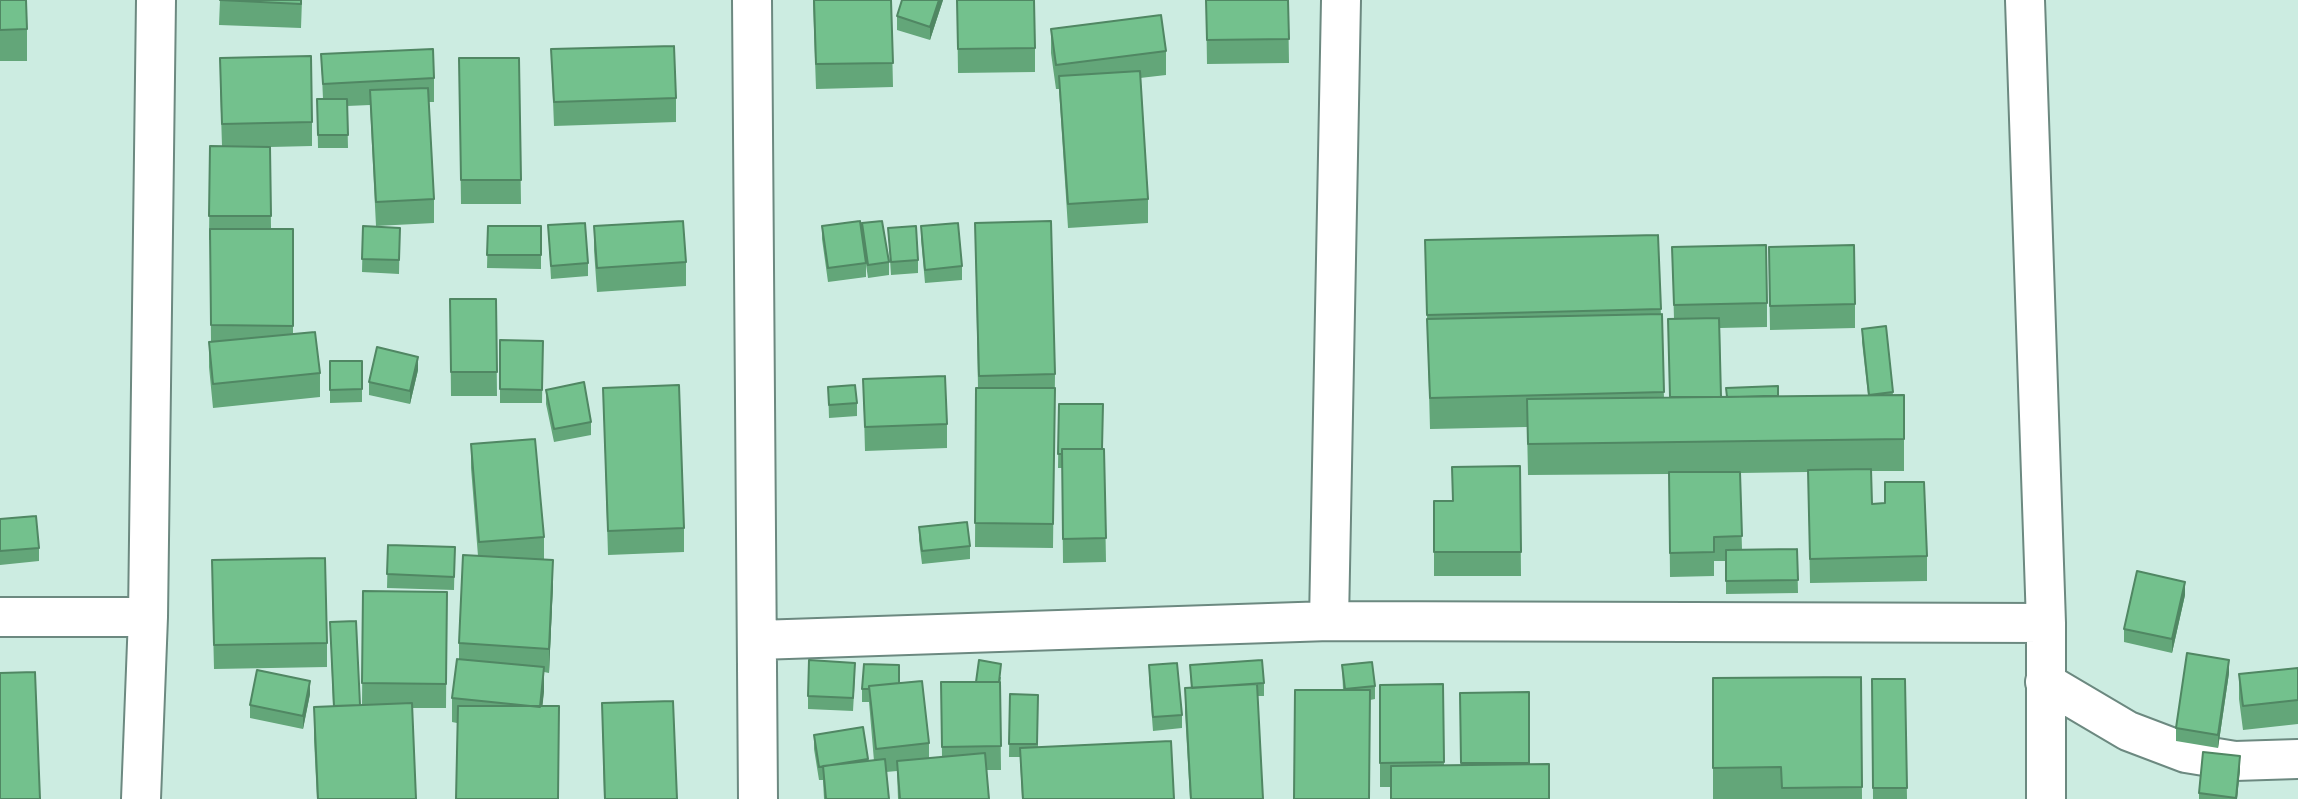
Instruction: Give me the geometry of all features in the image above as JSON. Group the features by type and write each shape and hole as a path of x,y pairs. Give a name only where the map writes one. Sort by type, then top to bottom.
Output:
{"street":[{"path":"141,799 148,617 156,0"},
{"path":"752,0 758,799"},
{"path":"1329,621 1341,0"},
{"path":"2025,0 2046,623 2046,799"},
{"path":"0,617 148,617"},
{"path":"758,640 1329,621 2046,623"},
{"path":"2045,682 2128,731 2186,753 2235,761 2298,759"}],"building":[{"path":"0,0 26,0 27,29 0,30"},
{"path":"220,0 301,0 301,4"},
{"path":"814,0 891,0 893,63 816,64"},
{"path":"902,0 939,0 930,27 897,16"},
{"path":"957,0 1034,0 1035,48 958,49"},
{"path":"1206,0 1288,0 1289,39 1207,40"},
{"path":"1161,15 1166,51 1056,65 1051,29"},
{"path":"674,46 676,98 554,102 551,49"},
{"path":"433,49 434,78 323,84 321,54"},
{"path":"311,56 312,122 222,124 220,58"},
{"path":"459,58 519,58 521,180 461,180"},
{"path":"1140,71 1148,199 1068,204 1059,76"},
{"path":"428,88 434,199 376,202 370,90"},
{"path":"317,99 347,99 348,135 318,135"},
{"path":"210,146 270,147 271,216 209,216"},
{"path":"683,221 686,262 597,268 594,226"},
{"path":"860,221 866,263 828,268 822,226"},
{"path":"882,221 889,262 868,265 862,223"},
{"path":"1051,221 1055,374 979,376 975,223"},
{"path":"585,223 588,263 551,266 548,225"},
{"path":"958,223 962,266 925,270 921,226"},
{"path":"363,226 400,228 399,260 362,259"},
{"path":"488,226 541,226 541,255 487,255"},
{"path":"916,226 918,260 891,262 888,228"},
{"path":"210,229 293,229 293,326 211,325"},
{"path":"1658,235 1661,309 1427,315 1425,240"},
{"path":"1766,245 1767,303 1674,305 1672,247"},
{"path":"1854,245 1855,304 1770,306 1769,247"},
{"path":"450,299 496,299 497,372 451,372"},
{"path":"1662,314 1664,392 1430,398 1427,319"},
{"path":"1719,318 1721,397 1670,397 1668,319"},
{"path":"1886,326 1893,392 1869,395 1862,329"},
{"path":"315,332 320,373 213,384 209,342"},
{"path":"500,340 543,341 542,390 500,389"},
{"path":"377,347 418,357 410,391 369,382"},
{"path":"330,361 362,361 362,389 330,390"},
{"path":"945,376 947,424 865,427 863,379"},
{"path":"584,382 591,422 554,429 546,390"},
{"path":"679,385 684,528 608,531 603,388"},
{"path":"855,385 857,403 829,405 828,387"},
{"path":"1778,386 1778,396 1727,397 1726,388"},
{"path":"976,388 1055,388 1053,524 975,523"},
{"path":"1904,395 1904,439 1528,444 1527,399"},
{"path":"1059,404 1103,404 1102,449 1062,449 1062,454 1058,454"},
{"path":"535,439 544,537 479,542 471,444"},
{"path":"1062,449 1104,449 1106,538 1063,539"},
{"path":"1520,466 1521,552 1434,552 1434,501 1453,501 1452,467"},
{"path":"1871,469 1872,504 1885,503 1885,482 1924,482 1927,556 1810,559 1808,470"},
{"path":"1669,472 1740,472 1742,536 1714,537 1714,552 1670,553"},
{"path":"36,516 39,548 0,551 0,519"},
{"path":"967,522 970,546 922,551 919,527"},
{"path":"388,545 455,547 454,577 387,574"},
{"path":"1797,549 1798,580 1726,581 1726,550"},
{"path":"463,555 553,560 549,649 459,643"},
{"path":"325,558 327,643 214,645 212,560"},
{"path":"2137,571 2185,582 2172,639 2124,629"},
{"path":"363,591 447,592 446,684 362,683"},
{"path":"356,621 360,705 334,706 330,622"},
{"path":"2187,653 2229,660 2218,735 2176,728"},
{"path":"457,659 544,667 540,707 452,698"},
{"path":"809,660 855,663 853,698 808,696"},
{"path":"979,660 1001,664 999,682 976,682"},
{"path":"1262,660 1264,683 1192,688 1190,665"},
{"path":"1372,662 1375,686 1345,689 1342,665"},
{"path":"1177,663 1182,715 1153,717 1149,665"},
{"path":"864,664 899,665 899,683 862,689"},
{"path":"2298,668 2298,700 2243,706 2239,674"},
{"path":"257,670 310,681 303,716 250,705"},
{"path":"35,672 40,799 0,799 0,673"},
{"path":"1861,677 1862,787 1782,788 1781,767 1713,768 1713,678"},
{"path":"1872,679 1905,679 1907,788 1873,788"},
{"path":"922,681 929,743 876,749 869,686"},
{"path":"941,682 1000,682 1001,746 942,747"},
{"path":"1257,684 1263,799 1191,799 1185,688"},
{"path":"1443,684 1444,762 1380,763 1380,685"},
{"path":"1295,690 1370,690 1369,799 1294,799"},
{"path":"1529,692 1529,763 1461,763 1460,693"},
{"path":"1010,694 1038,695 1037,744 1009,744"},
{"path":"673,701 677,799 605,799 602,703"},
{"path":"412,703 416,799 318,799 314,707"},
{"path":"458,706 559,706 558,799 456,799"},
{"path":"863,727 868,759 819,767 814,735"},
{"path":"1171,741 1174,799 1023,799 1020,748"},
{"path":"2203,752 2240,756 2236,798 2199,793"},
{"path":"985,753 989,799 900,799 897,761"},
{"path":"885,759 889,799 826,799 823,766"},
{"path":"1549,764 1549,799 1391,799 1391,766"}]}
